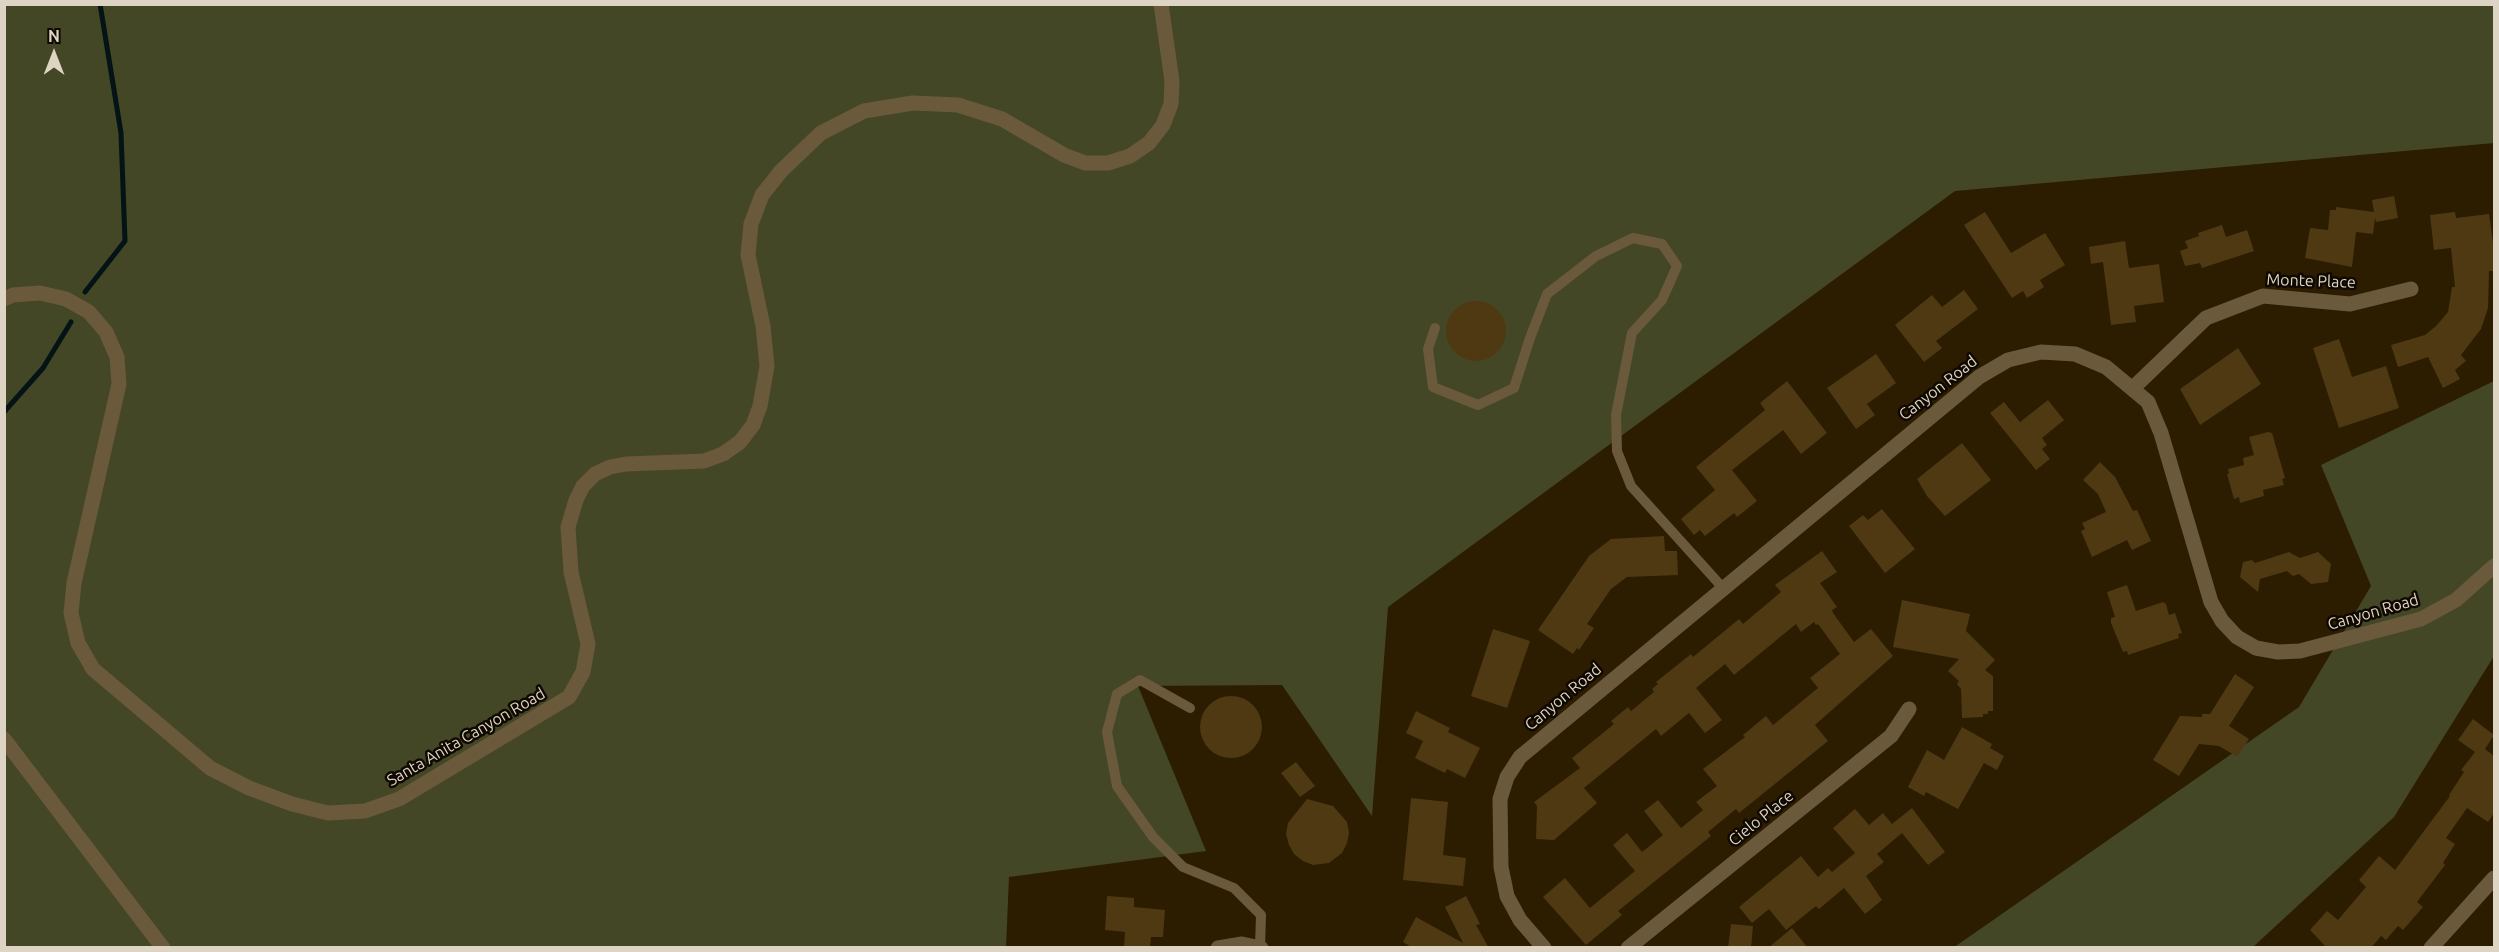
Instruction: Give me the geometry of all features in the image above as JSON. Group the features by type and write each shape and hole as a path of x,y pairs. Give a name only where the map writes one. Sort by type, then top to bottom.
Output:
{"street":[{"name":"Santa Anita Canyon Road","path":"4,299 40,293 66,298 89,312 106,332 117,357 119,384 74,583 71,613 78,643 93,669 210,768 229,778 292,804 328,813 365,811 399,799 569,697 584,672 588,644 571,572 568,527 576,500 589,480 610,466 704,461 723,454 740,442 753,425 760,406 767,366 763,326 748,255 751,224 762,195 781,171 821,133 864,111 912,103 958,105 1002,119 1064,155 1085,163 1108,163 1130,156 1149,143 1163,125 1171,104 1172,81 1161,4"},
{"name":"Monte Place","path":"2133,388 2206,318 2263,296 2350,304 2411,290"},
{"name":"Canyon Road","path":"1544,948 1520,920 1507,896 1501,867 1500,800 1507,777 1520,757 1979,377 2008,360 2041,352 2074,354 2106,367 2148,402 2161,433 2211,602 2222,621 2237,637 2256,648 2278,652 2300,651 2421,619 2456,600 2494,566"},
{"name":"Cielo Place","path":"1628,948 1891,736 1909,709"},
{"path":"4,739 163,948"},
{"path":"2431,948 2494,878"},
{"path":"1218,948 1242,944 1261,948"}],"lane":[{"path":"1435,328 1428,349 1433,387 1478,405 1514,387 1548,294 1596,256 1632,238 1662,244 1677,266 1662,300 1632,333 1616,415 1617,451 1631,486 1723,588"},
{"path":"1190,708 1140,680 1117,694 1107,732 1117,786 1153,837 1183,867 1234,888 1261,915 1261,948"}],"green space":[{"path":"5,5 2494,5 2494,143 1955,191 1388,607 1372,816 1282,685 1138,686 1206,851 1009,877 1006,947 5,948"},
{"path":"2494,381 2494,656 2394,817 2253,947 1953,948 2299,707 2371,586 2321,465"}],"building":[{"path":"2394,196 2398,218 2376,222 2375,218 2373,234 2356,232 2352,267 2305,258 2310,228 2328,230 2330,210 2336,210 2336,207 2374,212 2372,200"},
{"path":"1985,212 2011,253 2045,233 2065,265 2040,280 2044,287 2027,298 2023,291 2012,298 1964,225"},
{"path":"2455,212 2456,218 2489,214 2494,250 2494,271 2489,271 2488,308 2481,329 2461,355 2466,361 2455,370 2460,379 2443,388 2428,357 2398,367 2391,345 2425,335 2448,312 2452,287 2455,287 2451,248 2434,250 2430,215"},
{"path":"2222,225 2226,237 2247,230 2254,251 2202,268 2200,263 2185,266 2180,251 2188,248 2185,241 2199,236 2198,233"},
{"path":"2125,241 2129,268 2159,264 2164,302 2134,306 2136,322 2111,325 2103,262 2091,264 2089,247"},
{"path":"1964,290 1978,309 1936,341 1942,348 1924,362 1895,325 1932,295 1942,307"},
{"path":"1476,301 1493,306 1501,314 1506,331 1501,348 1493,356 1476,361 1459,356 1451,348 1446,331 1451,314 1459,306"},
{"path":"2339,339 2352,377 2386,366 2399,408 2339,428 2313,348"},
{"path":"2238,348 2261,384 2200,425 2180,389"},
{"path":"1876,354 1896,383 1867,404 1875,415 1856,429 1827,388"},
{"path":"1787,381 1827,433 1801,454 1783,430 1732,470 1757,501 1737,517 1734,513 1705,536 1700,530 1694,535 1681,519 1715,490 1696,467 1765,410 1760,403"},
{"path":"2048,400 2064,420 2042,438 2047,445 2042,449 2050,459 2036,470 1990,413 2004,402 2020,422"},
{"path":"2272,433 2285,478 2282,479 2284,485 2263,490 2264,496 2240,503 2239,497 2234,499 2227,474 2229,474 2228,469 2244,465 2243,458 2254,455 2249,437"},
{"path":"1962,443 1991,480 1945,516 1927,496 1917,479"},
{"path":"2100,462 2115,477 2133,511 2137,510 2151,541 2132,550 2127,540 2092,557 2081,531 2085,529 2082,523 2106,512 2098,494 2083,480"},
{"path":"1882,509 1915,549 1885,573 1849,526 1863,515 1868,520"},
{"path":"1664,536 1665,551 1677,551 1678,575 1627,577 1611,589 1587,624 1594,628 1579,650 1577,648 1573,654 1538,630 1589,556 1611,539"},
{"path":"1822,551 1837,572 1820,583 1837,607 1832,610 1833,613 1854,642 1871,629 1893,656 1815,725 1828,741 1739,813 1736,809 1708,832 1711,836 1618,911 1622,915 1586,945 1543,897 1565,878 1590,908 1635,871 1613,845 1627,833 1642,852 1663,835 1644,811 1658,800 1681,828 1703,810 1696,802 1717,786 1703,769 1745,737 1743,735 1766,716 1773,725 1818,688 1810,678 1840,654 1818,624 1814,622 1801,632 1796,624 1734,675 1725,664 1696,688 1722,720 1705,733 1689,713 1661,736 1656,729 1584,788 1597,803 1554,840 1536,839 1537,806 1534,802 1580,768 1572,758 1614,724 1611,721 1628,707 1631,711 1654,692 1652,689 1658,684 1656,682 1691,654 1693,657 1739,619 1743,624 1781,592 1775,585"},
{"path":"2289,552 2300,558 2318,552 2331,564 2328,582 2311,584 2299,574 2293,576 2287,571 2260,579 2258,592 2240,577 2243,562 2252,560 2255,563"},
{"path":"2127,585 2136,611 2163,602 2166,604 2169,615 2175,613 2182,633 2178,634 2179,638 2128,655 2127,651 2123,652 2111,623 2111,618 2115,617 2107,592"},
{"path":"1902,600 1970,614 1966,631 1995,660 1985,670 1993,676 1993,711 1983,714 1983,717 1962,718 1961,689 1957,684 1959,681 1948,671 1959,659 1893,647"},
{"path":"1493,629 1530,641 1507,708 1471,696"},
{"path":"2235,674 2254,687 2229,726 2249,739 2239,754 2236,756 2219,746 2199,744 2179,776 2153,760 2180,716 2202,717 2202,714 2210,714"},
{"path":"1231,696 1248,701 1253,705 1257,710 1262,727 1257,744 1253,749 1248,753 1231,758 1214,753 1209,749 1205,744 1200,727 1205,710 1209,705 1214,701"},
{"path":"1416,711 1450,728 1448,732 1480,748 1465,778 1447,769 1445,773 1415,758 1423,741 1406,733"},
{"path":"2473,719 2494,735 2485,749 2494,756 2494,813 2488,822 2467,808 2446,838 2455,844 2443,863 2445,865 2417,902 2423,907 2403,930 2398,926 2386,940 2381,936 2371,948 2327,948 2310,930 2327,911 2338,920 2366,887 2359,880 2379,856 2395,870 2450,796 2464,772 2461,770 2475,752 2458,740"},
{"path":"1962,727 1992,744 1990,748 2004,756 1997,770 1984,763 1958,809 1926,792 1924,796 1908,787 1927,750 1944,760"},
{"path":"1296,762 1315,786 1300,797 1281,773"},
{"path":"1411,798 1448,802 1443,855 1466,858 1463,886 1403,880"},
{"path":"1307,799 1333,806 1347,822 1349,833 1347,843 1342,853 1329,863 1313,865 1303,861 1294,854 1289,845 1286,834 1288,823"},
{"path":"1912,808 1945,852 1928,865 1902,833 1877,854 1884,862 1866,876 1882,900 1865,914 1844,888 1819,909 1816,906 1786,930 1769,909 1752,923 1739,907 1801,856 1818,877 1828,868 1832,872 1855,853 1833,828 1855,809 1869,825 1883,813 1892,824"},
{"path":"1107,896 1134,898 1134,907 1165,910 1163,937 1151,937 1150,948 1124,948 1125,932 1105,930"},
{"path":"1466,896 1480,924 1476,925 1489,948 1413,948 1403,942 1416,917 1463,943 1445,907"},
{"path":"1731,924 1753,926 1751,948 1728,948"},
{"path":"1792,928 1808,948 1768,948"}],"waterway":[{"path":"85,292 125,241 121,133 100,4"},
{"path":"4,412 43,368 71,322"}]}
